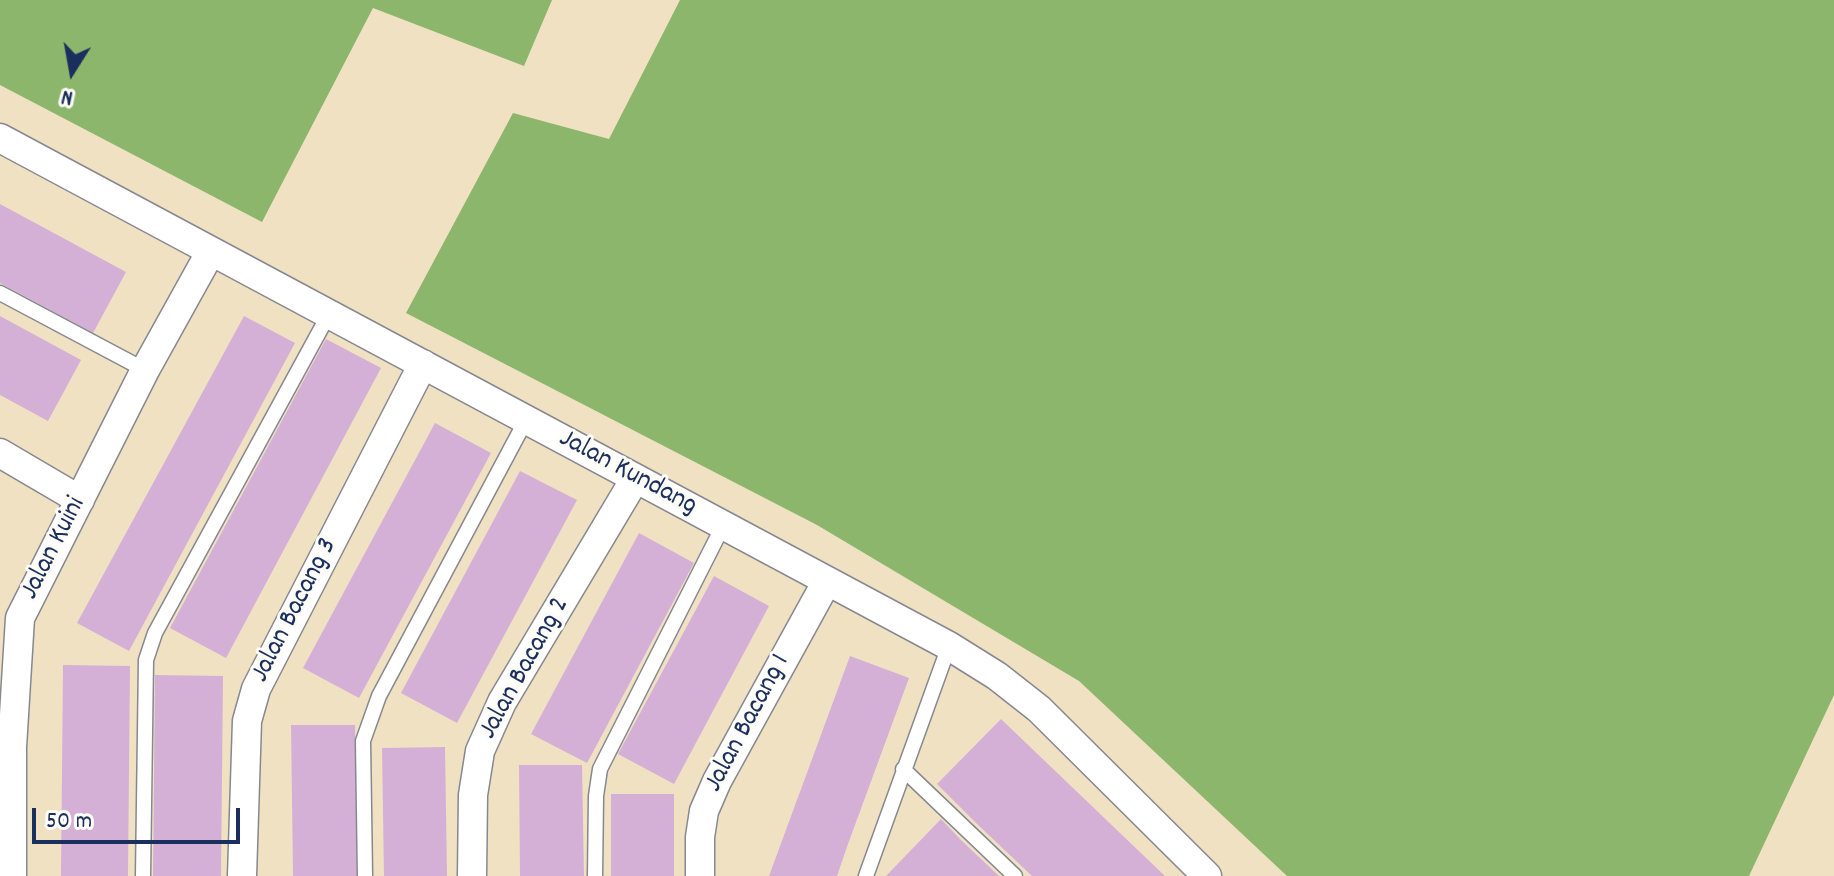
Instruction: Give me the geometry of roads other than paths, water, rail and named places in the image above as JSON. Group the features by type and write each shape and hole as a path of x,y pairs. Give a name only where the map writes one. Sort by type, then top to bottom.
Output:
{"street":[{"name":"Jalan Kundang","path":"0,138 949,646 997,676 1039,709 1207,876"},
{"name":"Jalan Kuini","path":"12,876 6,747 20,618 145,370 211,251"},
{"name":"Jalan Bacang 3","path":"242,876 247,721 256,689 423,364"},
{"path":"0,453 80,500"},
{"name":"Jalan Bacang 2","path":"472,876 473,795 480,751 502,702 635,479"},
{"name":"Jalan Bacang 1","path":"700,876 700,837 704,811 712,791 827,581"}],"lane":[{"path":"0,293 145,370"},
{"path":"143,876 146,660 155,633 329,314"},
{"path":"365,876 363,741 379,696 526,420"},
{"path":"595,876 596,796 600,769 723,526"},
{"path":"866,876 949,646"},
{"path":"903,769 1015,876"}]}
